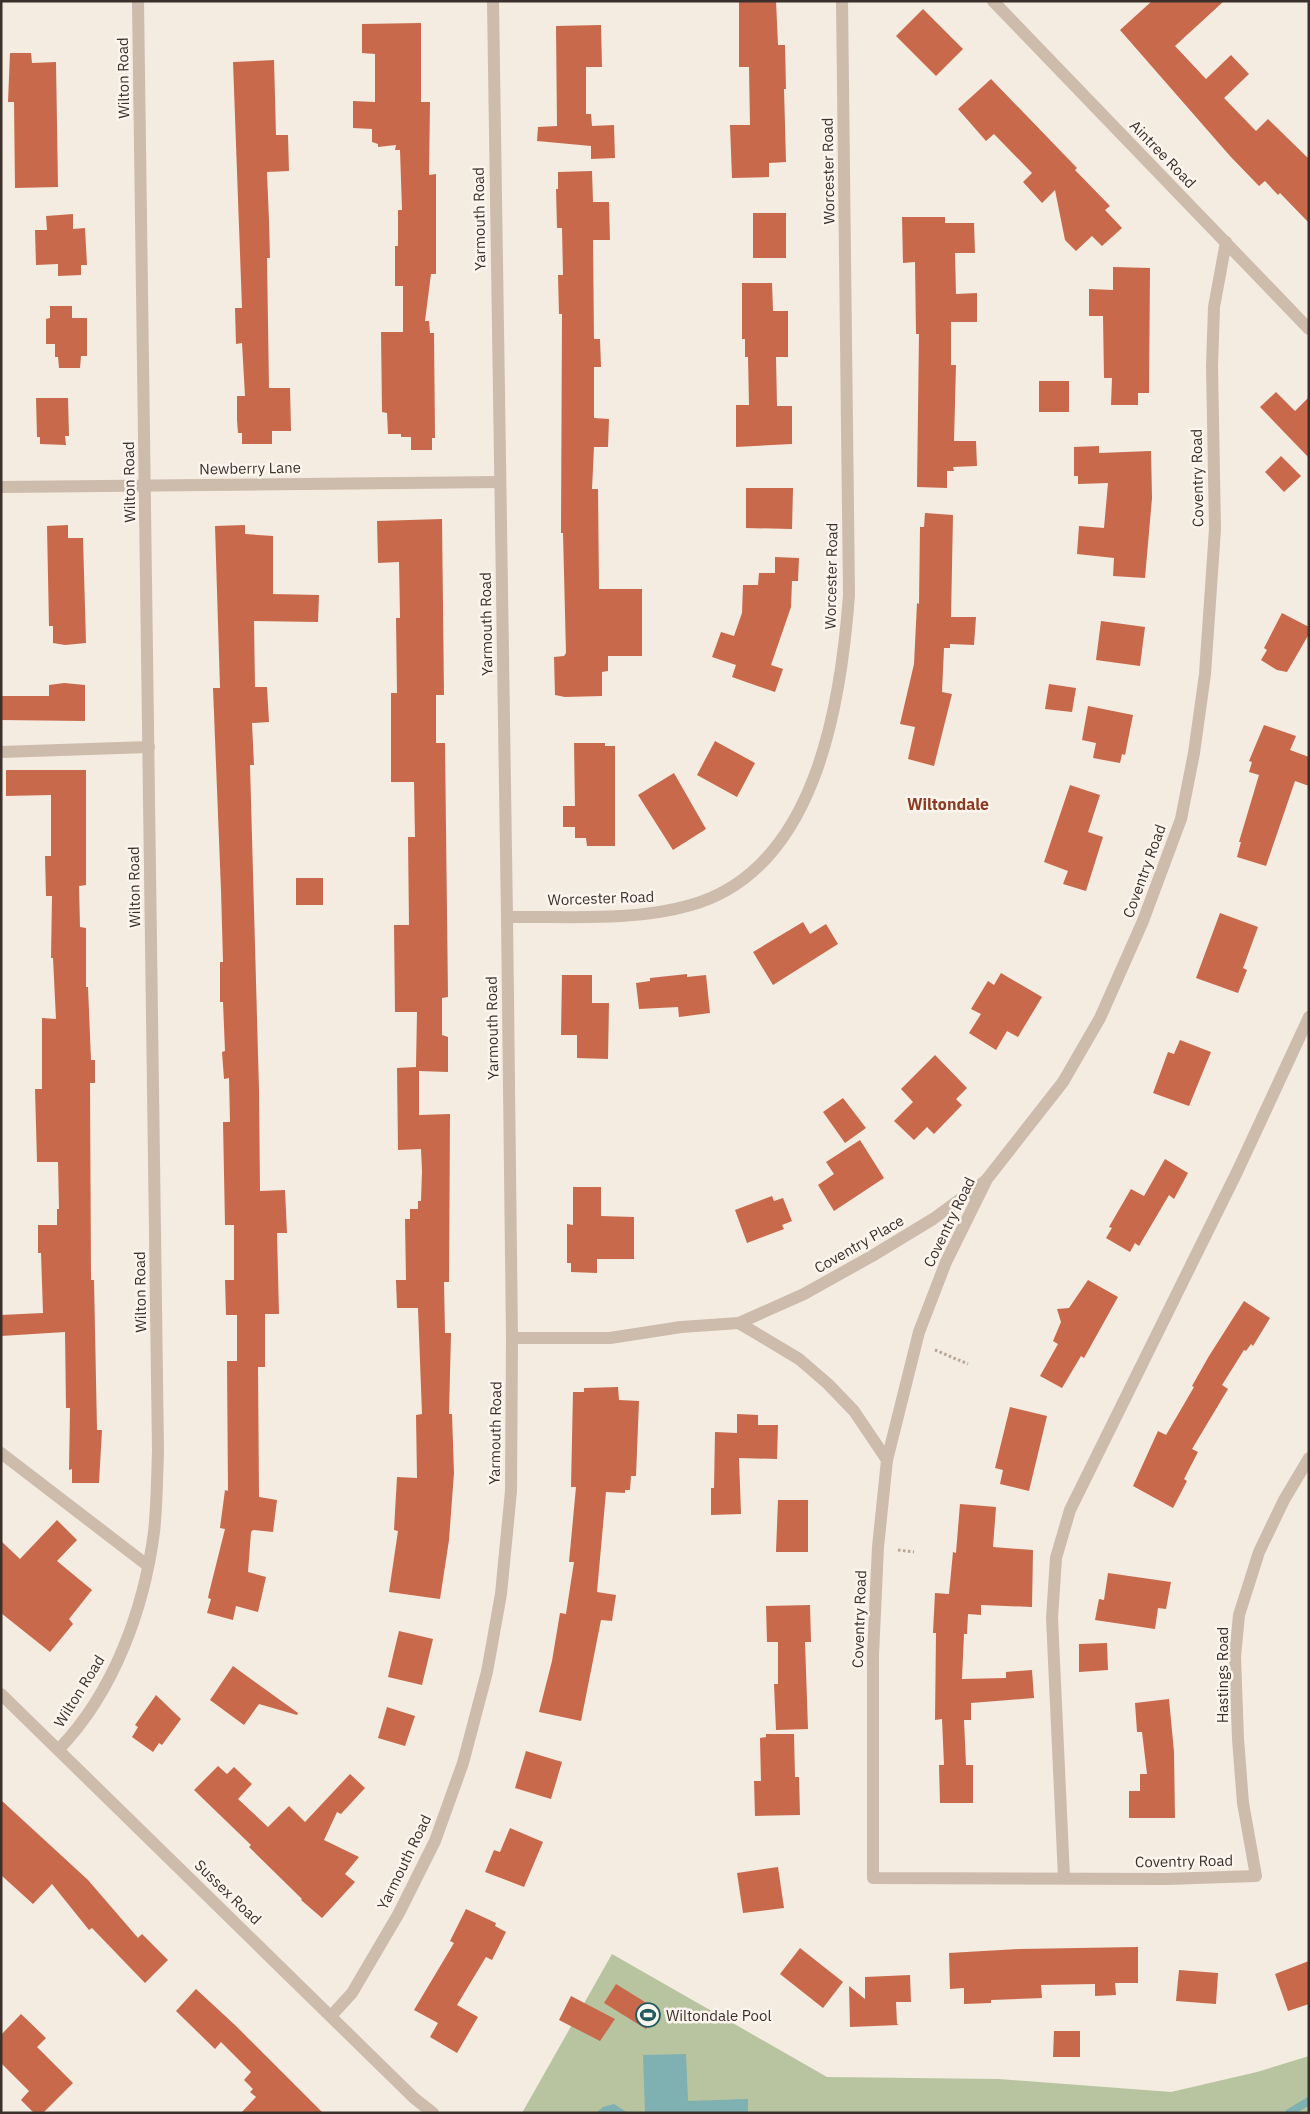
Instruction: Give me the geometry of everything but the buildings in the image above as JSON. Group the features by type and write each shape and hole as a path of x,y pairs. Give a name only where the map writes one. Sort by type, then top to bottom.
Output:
{"street":[{"name":"Wilton Road","path":"59,1749 78,1729 114,1668 132,1625 154,1532 158,1451 138,1"},
{"name":"Yarmouth Road","path":"331,2016 352,1993 403,1905 435,1841 465,1754 487,1672 501,1594 511,1491 512,1338 507,917 492,1"},
{"name":"Worcester Road","path":"507,917 632,915 664,912 693,905 720,893 739,881 770,854 794,822 808,793 830,727 838,693 845,646 849,595 842,1"},
{"name":"Aintree Road","path":"994,1 1309,329"},
{"name":"Coventry Road","path":"1226,242 1214,307 1212,366 1214,529 1205,674 1194,753 1181,819 1143,921 1100,1018 1063,1082 988,1179 946,1262 916,1343 887,1460 878,1547 873,1655 873,1878 1064,1877 1166,1879 1256,1876"},
{"name":"Newberry Lane","path":"1,488 500,482"},
{"path":"1,752 148,747"},
{"path":"1064,1877 1052,1618 1056,1558 1070,1510 1237,1172 1309,1017"},
{"name":"Coventry Place","path":"512,1338 610,1338 681,1327 739,1323 804,1294 872,1256 933,1219 988,1179"},
{"path":"739,1323 799,1359 828,1384 854,1411 887,1460"},
{"path":"1,1454 147,1565"},
{"name":"Hastings Road","path":"1256,1876 1243,1802 1238,1738 1235,1657 1239,1615 1259,1552 1284,1500 1309,1458"},
{"name":"Sussex Road","path":"1,1694 414,2098 433,2113"}],"path":[{"path":"916,1343 968,1364"}],"green space":[{"name":"Wiltondale Pool","path":"612,1954 827,2077 999,2079 1171,2092 1257,2072 1309,2056 1309,2113 522,2113"}],"water":[{"name":"Wiltondale Pool","path":"686,2054 688,2101 748,2099 748,2113 645,2113 643,2055"},
{"path":"614,2104 628,2113 596,2113 603,2107"}],"waterway":[{"path":"1289,2113 1309,2101"}],"place":[{"name":"Wiltondale Pool","path":"648,2015"}],"district":[{"name":"Wiltondale","path":"948,804"}]}
